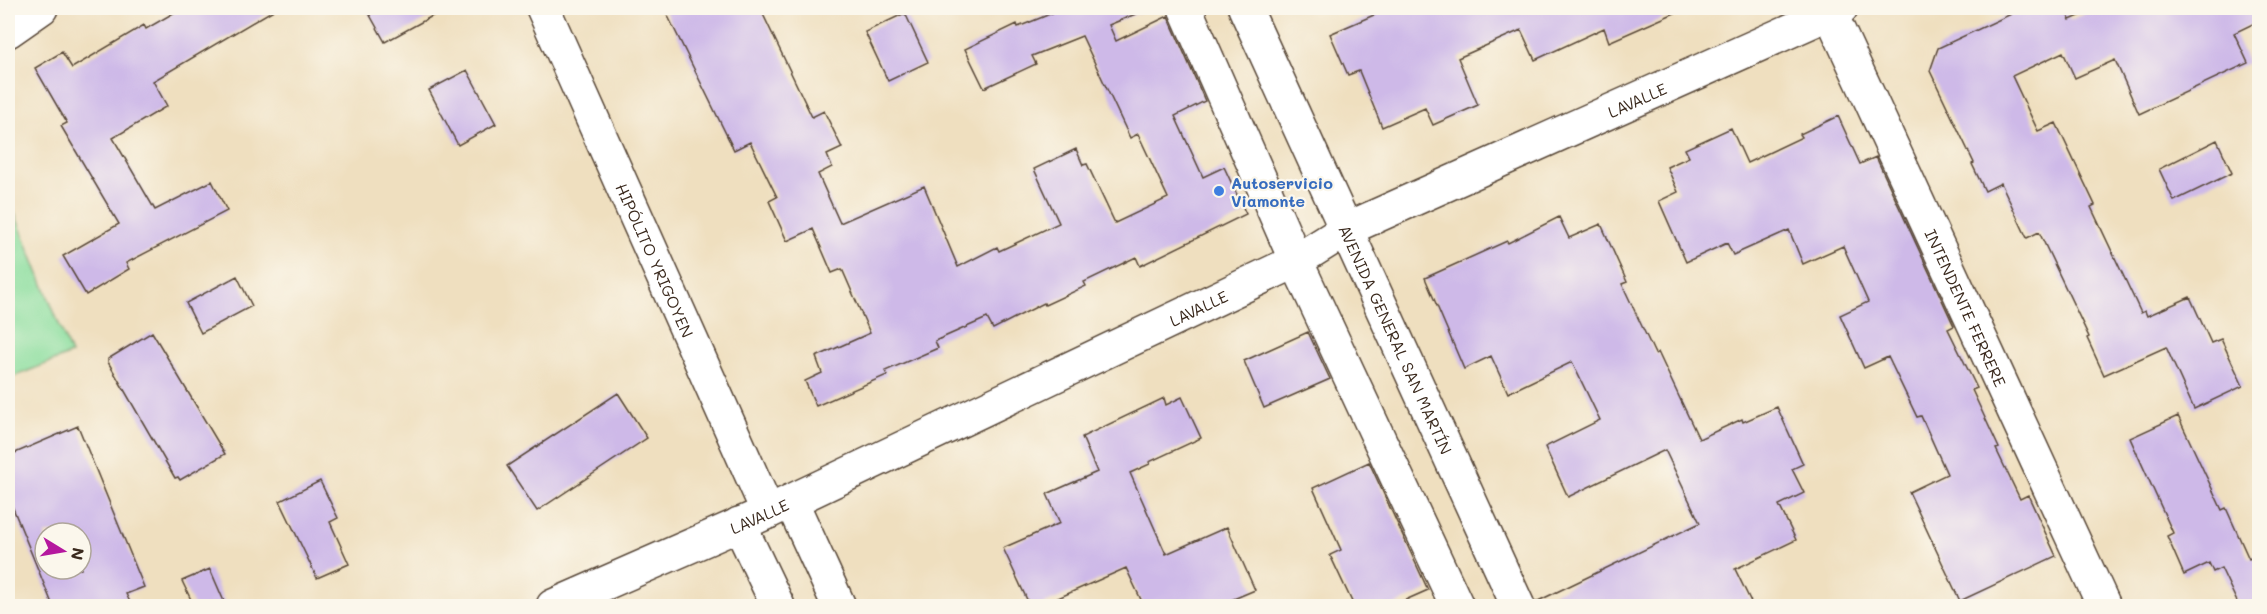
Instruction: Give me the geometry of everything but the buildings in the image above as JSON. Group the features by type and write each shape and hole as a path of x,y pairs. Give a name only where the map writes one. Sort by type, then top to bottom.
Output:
{"street":[{"name":"HIPÓLITO YRIGOYEN","path":"543,8 766,512 839,606"},
{"path":"1185,8 1296,261 1457,606"},
{"name":"AVENIDA GENERAL SAN MARTÍN","path":"1245,8 1518,606"},
{"name":"LAVALLE","path":"553,606 766,512 1296,261 1347,229 1833,9"},
{"name":"INTENDENTE FERRERE","path":"1833,9 2104,606"},
{"name":"HIPÓLITO YRIGOYEN","path":"766,512 778,606"}],"green space":[{"path":"8,197 71,354 8,379"}],"place":[{"name":"Autoservicio Viamonte","path":"1219,191"}]}
